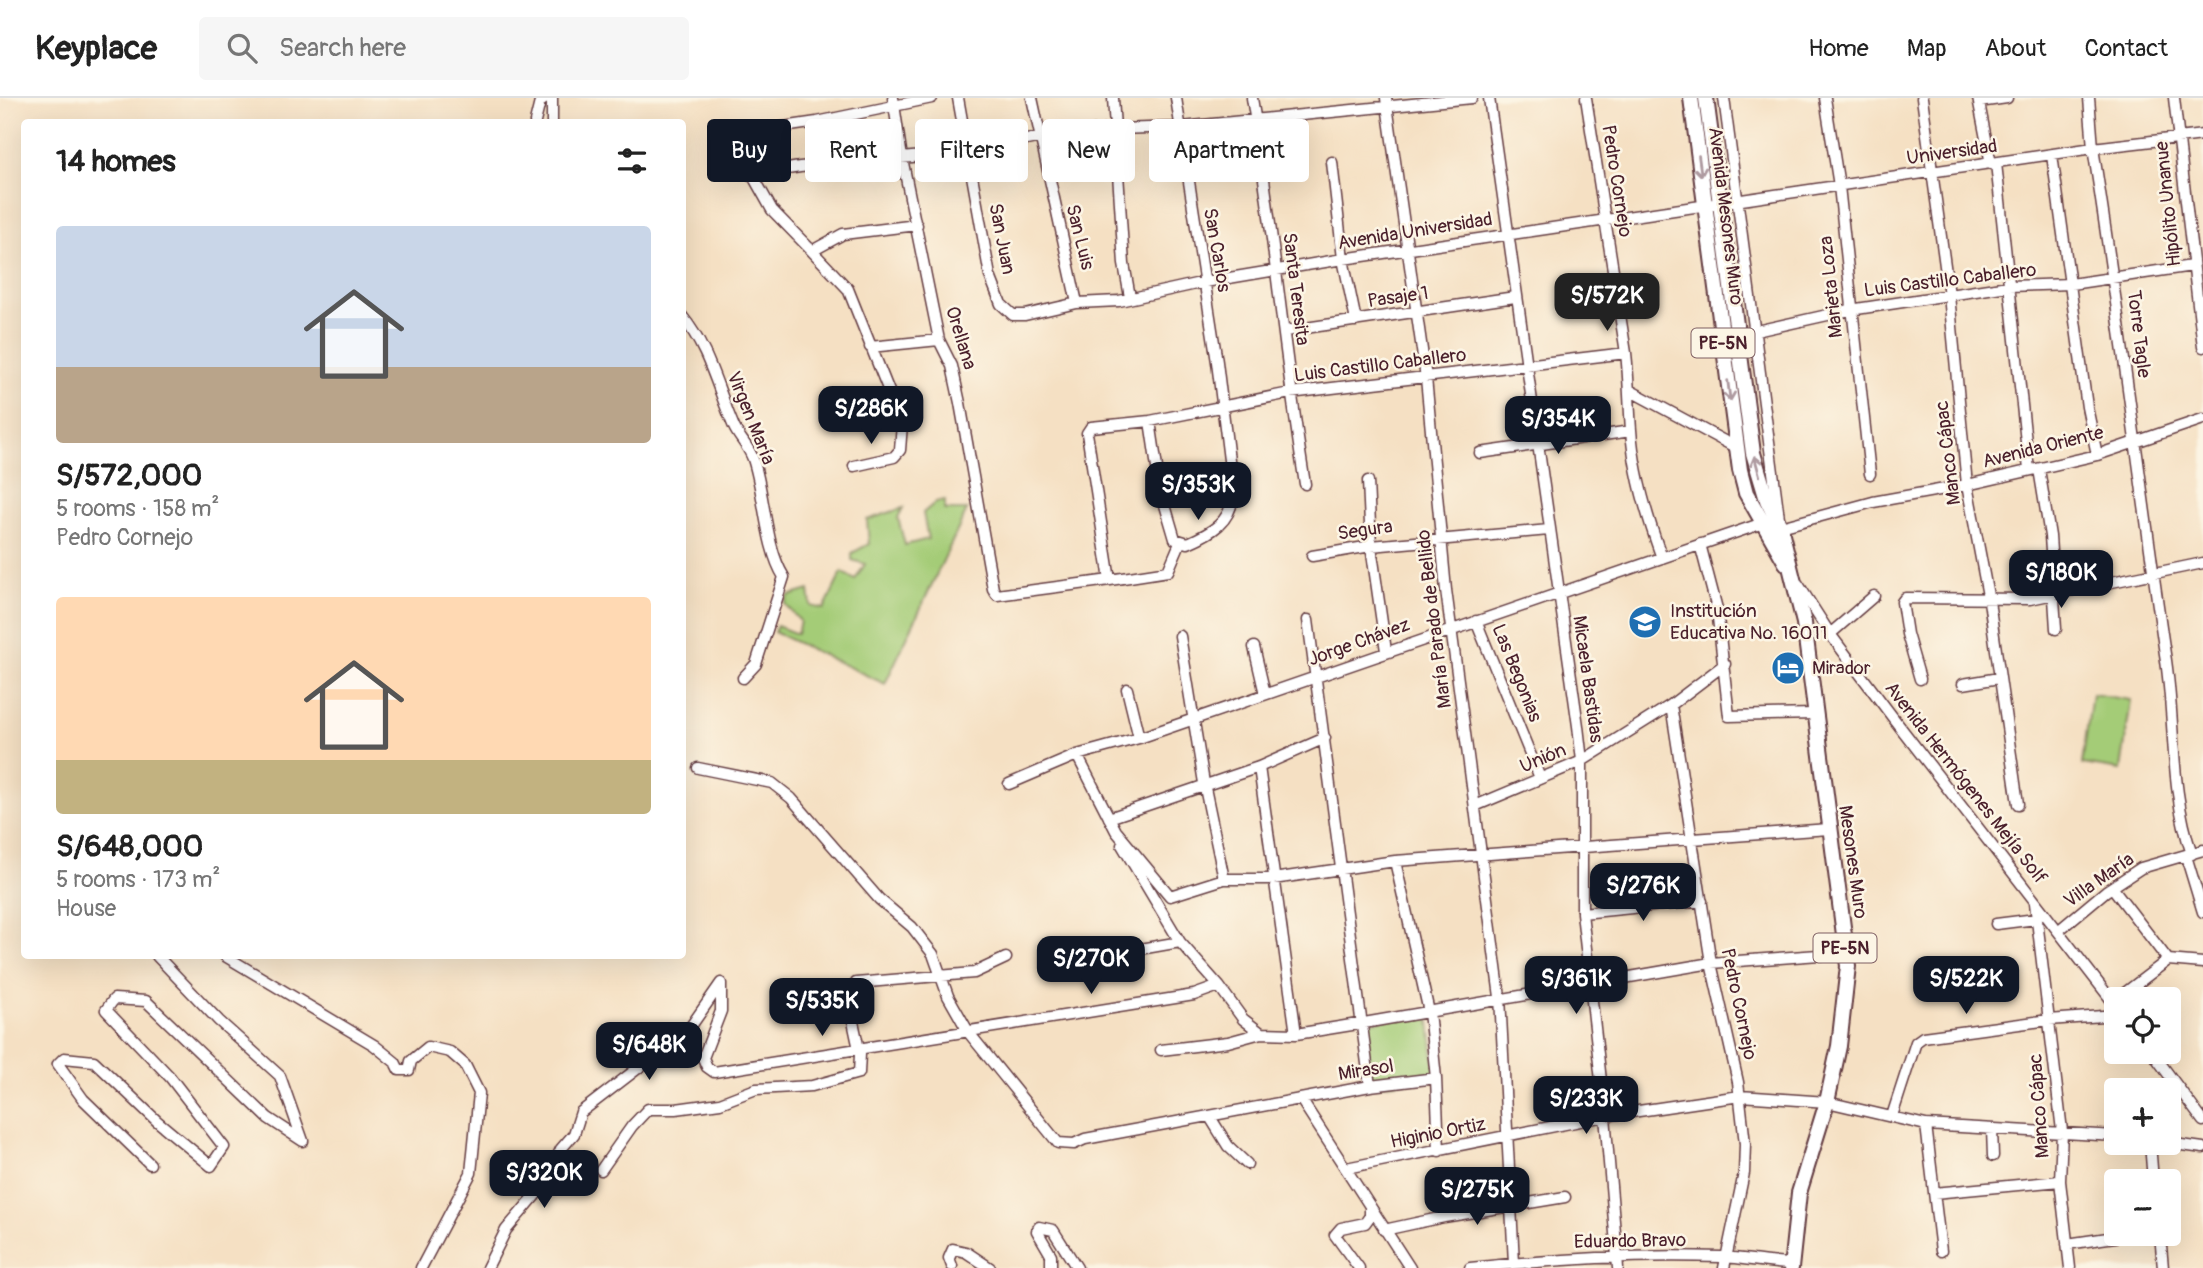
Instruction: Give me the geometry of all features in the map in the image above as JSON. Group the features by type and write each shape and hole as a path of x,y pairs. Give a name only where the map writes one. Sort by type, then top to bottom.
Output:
{"highway":[{"name":"Avenida Mesones Muro","path":"1691,98 1713,203 1737,448 1746,493 1770,527"},
{"name":"PE-5N","path":"1706,98 1713,203 1753,453 1768,500 1770,527 1794,576"},
{"name":"Mesones Muro","path":"1791,1266 1799,1193 1827,1102 1846,1006 1846,953 1804,623 1794,576"}],"street":[{"path":"536,119 541,101 546,98"},
{"path":"552,98 552,119"},
{"path":"791,126 894,102 932,98"},
{"name":"San Juan","path":"958,98 962,119"},
{"name":"San Luis","path":"1032,98 1077,303"},
{"path":"1113,98 1115,119"},
{"name":"San Carlos","path":"1176,98 1180,119"},
{"name":"Santa Teresita","path":"1252,98 1285,331 1290,393 1305,484"},
{"path":"1247,119 1387,102 1472,98"},
{"name":"Micaela Bastidas","path":"1489,98 1516,297 1529,365 1581,761 1582,913 1588,986 1605,1116 1618,1268"},
{"name":"Pedro Cornejo","path":"1586,98 1626,353 1631,391 1631,431 1646,513 1662,558"},
{"path":"1724,98 1756,331 1770,527"},
{"name":"Marieta Loza","path":"1825,98 1839,186 1850,310 1870,474"},
{"name":"Manco Cápac","path":"1922,98 1949,295 1967,485 1989,601 2018,804"},
{"path":"2007,98 1979,100 1994,163 2034,470 2050,536 2056,629"},
{"name":"Torre Tagle","path":"2088,98 2152,576 2166,657 2171,743 2182,819 2194,853"},
{"name":"Hipólito Unanue","path":"2174,98 2203,347"},
{"name":"Orellana","path":"894,102 902,158 939,340 952,366 960,403 993,589 997,595 1110,580"},
{"name":"María Parado de Bellido","path":"1387,102 1426,378 1452,629 1500,998 1514,1264"},
{"name":"Universidad","path":"1713,203 2093,148 2203,135"},
{"path":"1028,140 1041,137"},
{"path":"2052,155 2087,407 2097,455"},
{"path":"791,168 915,157"},
{"path":"1332,162 1343,259 1356,321"},
{"path":"754,182 772,210 848,289 902,424 900,450 894,457 854,466"},
{"name":"San Juan","path":"973,182 990,276 1001,304 1013,315 1025,315 1077,303"},
{"path":"1119,182 1124,264 1130,297"},
{"name":"San Carlos","path":"1180,543 1188,543 1214,531 1233,504 1190,182"},
{"name":"Avenida Universidad","path":"1077,303 1119,301 1205,282 1343,259 1713,203"},
{"path":"812,251 843,234 917,225"},
{"name":"Luis Castillo Caballero","path":"1756,331 1850,310 2008,286 2071,284 2192,266"},
{"name":"Pasaje 1","path":"1285,331 1516,297"},
{"name":"Virgen María","path":"686,321 701,339 735,429 752,457 773,540 774,562 784,577 756,664 743,678"},
{"path":"870,347 939,340"},
{"name":"Luis Castillo Caballero","path":"1110,580 1087,433 1091,427 1150,421 1290,393 1626,353"},
{"path":"1631,391 1737,448"},
{"name":"Avenida Oriente","path":"1770,527 1873,502 1967,485 2097,455 2203,419"},
{"path":"1110,580 1168,571 1180,543 1175,539 1160,488 1150,421"},
{"path":"1480,453 1631,431"},
{"path":"1368,481 1371,546 1386,651"},
{"name":"Jorge Chávez","path":"1009,784 1077,755 1139,738 1700,544 1770,527"},
{"name":"Segura","path":"1312,556 1371,546 1549,530"},
{"path":"1700,544 1717,609 1725,664 1728,716 1814,714"},
{"path":"1920,679 1907,634 1902,602 1905,598 1989,601 2054,596 2203,563"},
{"name":"Avenida Hermógenes Mejía Solf","path":"1794,576 1830,634 2104,988"},
{"path":"1830,634 1874,596"},
{"path":"1308,620 1364,1023 1370,1086"},
{"name":"Las Begonias","path":"1476,621 1540,778"},
{"path":"1180,636 1204,783 1224,879"},
{"path":"1254,647 1265,694"},
{"name":"Unión","path":"1475,806 1581,761 1671,705 1725,664"},
{"path":"1963,684 1999,678"},
{"path":"1127,689 1139,738"},
{"name":"Pedro Cornejo","path":"1671,705 1712,963 1740,1096 1744,1173 1725,1263"},
{"path":"1109,818 1204,783 1259,767 1325,738"},
{"path":"1077,755 1116,831 1180,942 1219,986 1243,1019 1261,1033"},
{"path":"1259,767 1296,1034"},
{"path":"698,768 772,783 791,798 879,899 912,927 933,954 948,996 970,1032"},
{"path":"1116,831 1170,896 1224,879 1273,879 1395,861 1829,829"},
{"path":"2194,853 2203,912"},
{"name":"Villa María","path":"2058,931 2112,887 2141,868 2194,853"},
{"path":"1395,861 1429,1012 1436,1077 1438,1151"},
{"path":"2112,887 2168,960"},
{"name":"Manco Cápac","path":"2034,900 2062,1131 2060,1181 2070,1268"},
{"path":"1582,913 1702,901"},
{"path":"1996,924 2036,919"},
{"path":"1100,956 1180,942"},
{"path":"1161,1051 1228,1042 1261,1033 1296,1034 1712,963 1846,953"},
{"path":"601,1170 632,1126 648,1109 676,1109 720,1103 756,1089 812,1086 859,1073 858,1047 848,998 856,983 974,973 1006,958"},
{"path":"150,1164 83,1099 58,1064 64,1058 94,1061 157,1121 211,1166 225,1147 170,1077 106,1010 114,999 146,1001 268,1118 303,1141 280,1076 219,1021 160,959"},
{"path":"230,959 374,1045 396,1062 399,1070 409,1070 411,1061 428,1047 450,1052 466,1065 479,1093 471,1173 421,1268"},
{"path":"2134,987 2168,960 2203,963"},
{"path":"486,1268 506,1230 544,1185 561,1149 574,1134 581,1111 689,1029 721,983 720,1011 703,1058 710,1070 724,1071 858,1047 970,1032 1194,995 1219,986"},
{"path":"1892,1116 1916,1042 1923,1037 2049,1020 2104,1016"},
{"name":"Mirasol","path":"970,1032 1058,1143 1074,1144 1085,1139 1302,1101 1370,1086 1436,1077"},
{"path":"2161,1064 2203,1121"},
{"name":"Higinio Ortiz","path":"1346,1168 1605,1116 1740,1096 1827,1102 1926,1125 2104,1135"},
{"path":"1302,1101 1410,1268"},
{"path":"1210,1117 1228,1146 1247,1164"},
{"path":"1926,1125 1941,1251"},
{"path":"1992,1129 1993,1156"},
{"path":"2181,1145 2203,1148"},
{"path":"1934,1193 2060,1181"},
{"path":"1384,1230 1565,1197"},
{"path":"1359,1268 1335,1235 1341,1228 1364,1223 1370,1216 1370,1209"},
{"path":"1051,1268 1051,1255 1037,1231 1039,1227 1053,1230 1064,1243 1077,1268"},
{"path":"2067,1244 2104,1239"},
{"path":"2161,1246 2163,1268"},
{"path":"952,1266 949,1258 953,1249 966,1252 990,1268"},
{"name":"Eduardo Bravo","path":"1470,1268 1616,1256 1791,1266"}],"green space":[{"path":"945,500 945,510 967,510 885,684 774,632 777,626 797,634 800,621 785,604 788,596 809,590 811,606 824,609 842,572 855,580 865,564 852,560 852,553 869,544 867,520 903,508 898,518 905,545 928,539 923,513 936,502"},
{"path":"2092,694 2131,700 2121,770 2082,764"},
{"path":"1429,1012 1436,1078 1370,1086 1364,1023"}],"place":[{"name":"Institución Educativa No. 16011","path":"1645,622"},
{"name":"Mirador","path":"1788,668"}]}
